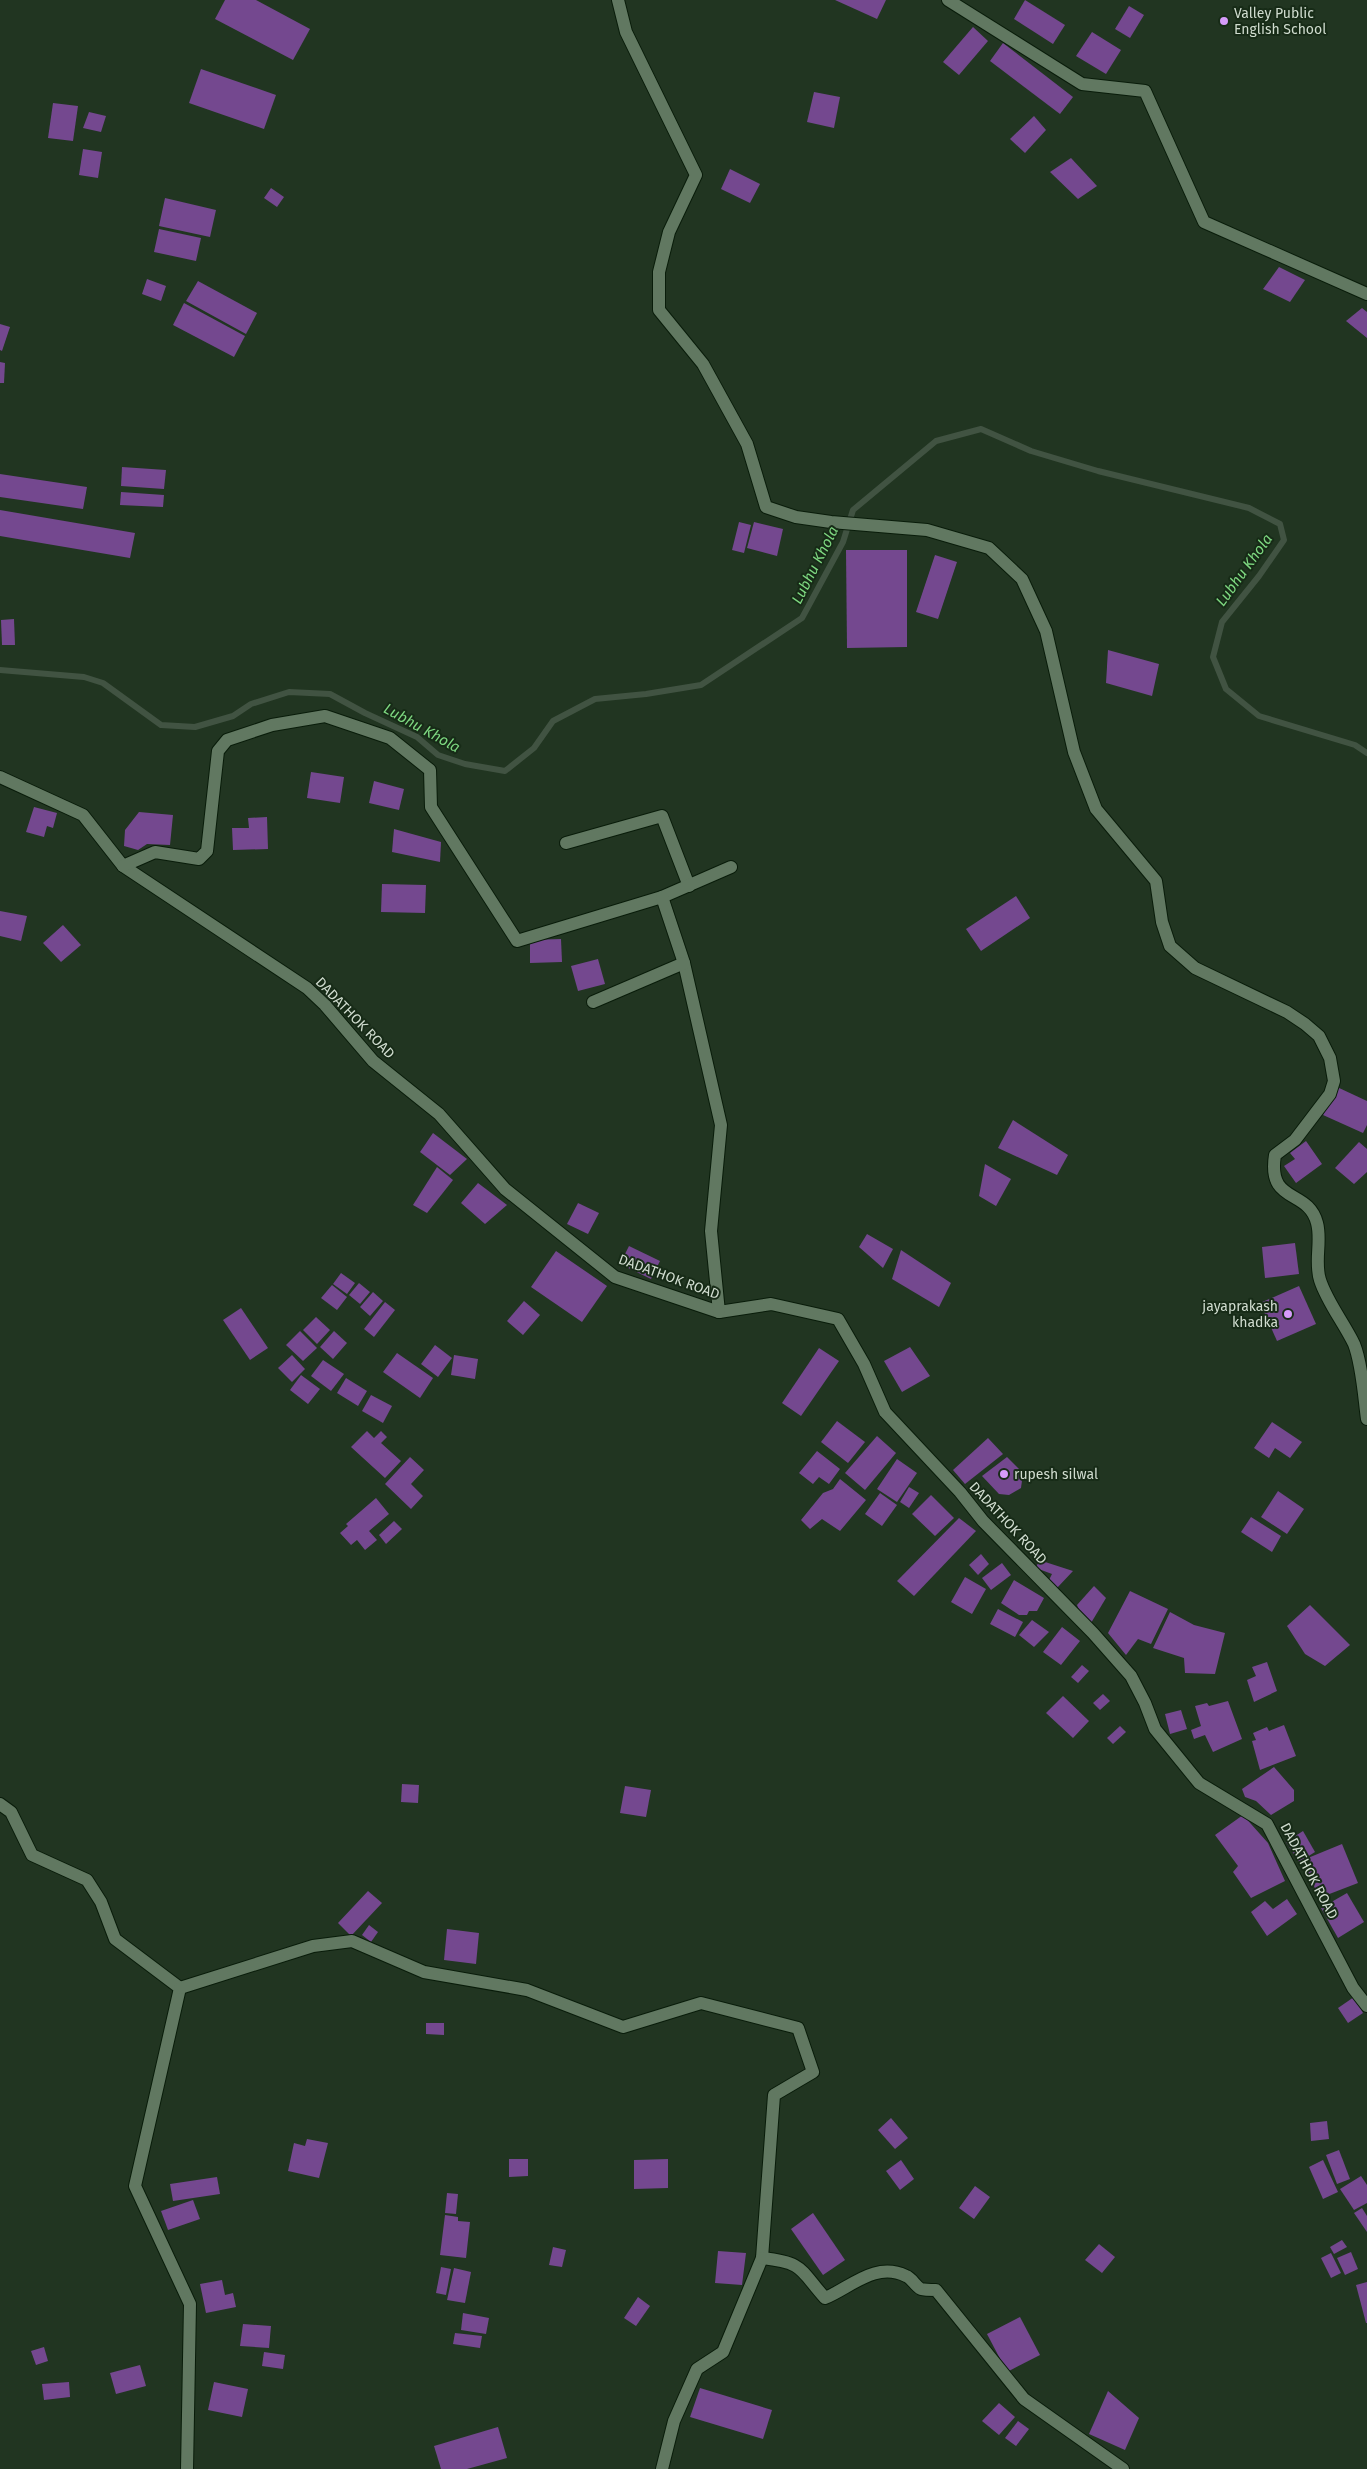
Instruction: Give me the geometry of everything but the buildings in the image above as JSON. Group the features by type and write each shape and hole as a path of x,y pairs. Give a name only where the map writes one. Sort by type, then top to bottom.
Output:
{"street":[{"path":"618,0 626,32 696,175 669,232 659,272 659,310 681,334 708,372 747,444 766,507 796,517 860,526 927,530 989,548 1022,579 1046,631 1074,752 1096,809 1156,881 1162,922 1170,946 1195,968 1287,1012 1319,1036 1330,1058 1333,1073 1334,1081 1330,1094 1295,1140 1276,1155 1273,1170 1276,1183 1310,1209 1317,1223 1320,1281 1355,1346 1367,1419"},
{"path":"948,0 1082,84 1145,91 1204,222 1367,294"},
{"path":"123,866 155,852 199,859 207,851 218,751 227,740 272,725 325,716 390,738 430,770 431,807 517,941 662,897 731,867"},
{"name":"DADATHOK ROAD","path":"0,777 83,815 123,866 307,988 325,1004 372,1061 439,1114 505,1189 615,1276 720,1312 771,1304 838,1319 864,1364 885,1412 960,1492 983,1521 1131,1676 1145,1702 1155,1729 1199,1783 1267,1824 1353,1988 1367,2006"},
{"path":"566,844 662,816 688,886"},
{"path":"662,897 684,963 721,1125 711,1231 720,1312"},
{"path":"593,1002 684,963"},
{"path":"0,1804 10,1812 32,1855 87,1880 101,1902 115,1939 180,1988"},
{"path":"180,1988 313,1946 352,1941 424,1972 527,1990 623,2027 701,2003 798,2028 813,2072 774,2095 762,2258 723,2352 697,2369 674,2421 662,2469"},
{"path":"180,1988 135,2186 190,2304 187,2469"},
{"path":"762,2258 788,2261 806,2274 825,2298 841,2292 846,2285 866,2276 889,2271 907,2276 921,2288 936,2290 1024,2399 1123,2469"}],"waterway":[{"name":"Lubhu Khola","path":"0,670 84,677 103,683 161,725 195,727 233,716 251,704 289,692 330,694 365,713 417,737 438,755 465,764 505,771 534,748 553,721 595,699 646,694 701,685 802,618 843,542 853,510 936,441 981,429 1031,451 1098,471 1249,508 1280,524 1284,540 1259,576 1222,622 1213,657 1226,689 1259,716 1355,745 1367,753"}],"place":[{"name":"Valley Public English School","path":"1224,21"},
{"name":"jayaprakash khadka","path":"1288,1314"},
{"name":"rupesh silwal","path":"1004,1474"}]}
